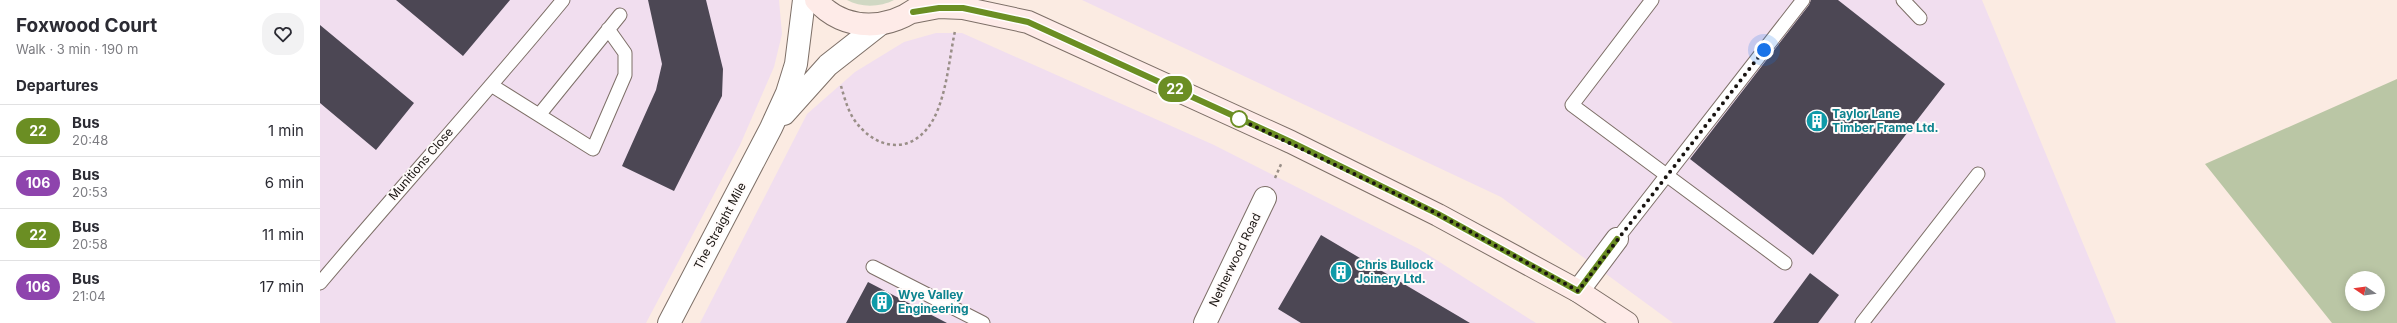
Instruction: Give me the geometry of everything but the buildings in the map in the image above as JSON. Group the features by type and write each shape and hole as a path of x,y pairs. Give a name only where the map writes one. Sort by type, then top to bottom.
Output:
{"main road":[{"path":"816,0 823,9 844,20 861,25 879,25 897,21 920,6 963,8 1028,22"},
{"path":"996,0 1028,22 1298,145 1438,214 1578,291 1627,323"}],"street":[{"name":"The Straight Mile","path":"669,323 771,128 796,64 804,0"},
{"name":"The Straight Mile","path":"771,128 828,65 879,25"},
{"name":"Netherwood Road","path":"1205,323 1266,198"},
{"path":"1578,291 1617,239"}],"lane":[{"name":"Munitions Close","path":"320,283 563,0"},
{"path":"1652,0 1572,105 1785,263"},
{"path":"1617,239 1803,0"},
{"path":"1903,0 1920,18"},
{"path":"538,115 620,15"},
{"path":"491,84 593,149 625,75 625,53 608,29"},
{"path":"1862,323 1978,174"},
{"path":"873,267 983,323"}],"path":[{"path":"840,83 851,116 866,134 875,141 886,144 908,143 918,138 934,118 940,103 956,29"}],"shaded area":[{"path":"320,0 779,0 782,34 774,67 740,145 646,323 320,323"},
{"path":"1082,0 1982,0 2116,323 1673,323 1501,197"},
{"path":"936,33 962,33 1214,145 1419,249 1536,323 700,323 807,114 855,72 904,42"}],"green space":[{"path":"847,0 894,0 871,6 853,3"},
{"path":"2397,79 2397,323 2332,323 2205,164"}],"bus line":[{"name":"22","path":"913,12 939,8 963,8 992,13 1028,22 1291,142 1438,214 1578,291 1617,239"}],"place":[{"name":"Taylor Lane Timber Frame Ltd.","path":"1817,121"},
{"name":"Chris Bullock Joinery Ltd.","path":"1341,272"},
{"name":"Wye Valley Engineering","path":"882,302"}],"route":[{"path":"1239,119 1235,117 1291,142 1438,214 1578,291 1764,50"}]}
